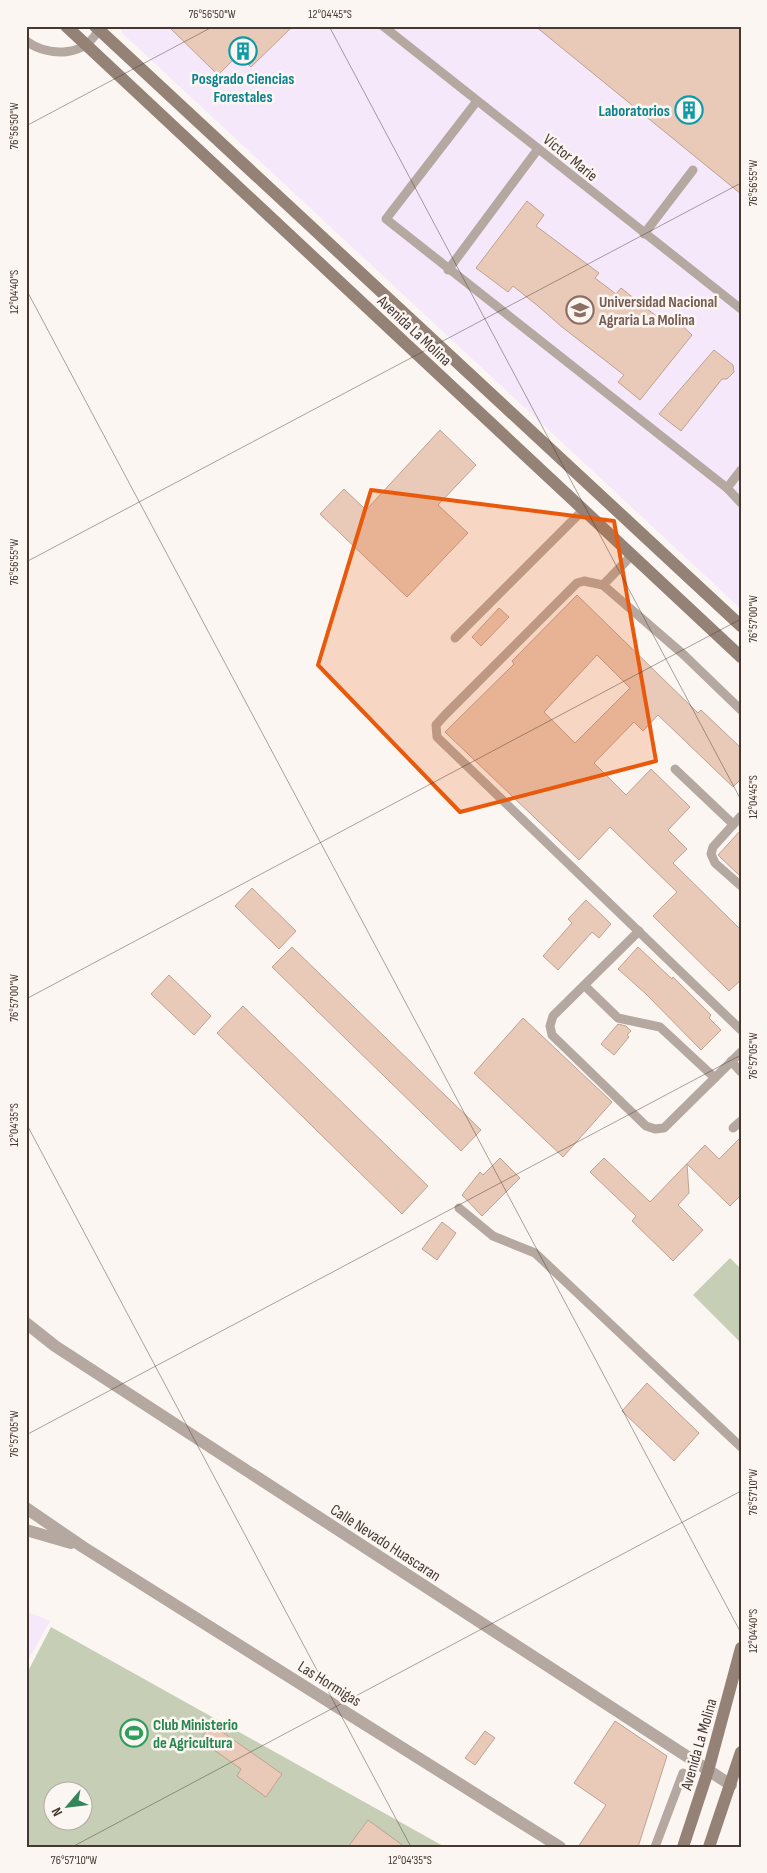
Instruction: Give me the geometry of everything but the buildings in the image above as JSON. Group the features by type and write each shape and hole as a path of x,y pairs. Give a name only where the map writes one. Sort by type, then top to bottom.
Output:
{"main road":[{"name":"Avenida La Molina","path":"66,26 741,657"},
{"name":"Avenida La Molina","path":"98,27 741,626"},
{"name":"Avenida La Molina","path":"683,1847 708,1771 741,1648"},
{"path":"708,1847 741,1752"}],"street":[{"name":"Calle Nevado Huascaran","path":"26,1323 55,1346 731,1785"},
{"name":"Las Hormigas","path":"26,1508 83,1547 560,1847"},
{"name":"Las Hormigas","path":"26,1530 83,1547"}],"lane":[{"name":"Víctor Marie","path":"383,26 741,309"},
{"path":"26,42 37,49 54,54 70,52 86,44 98,27"},
{"path":"477,101 386,219 448,270 727,488 741,503"},
{"path":"448,270 538,149"},
{"path":"644,234 693,170"},
{"path":"727,488 741,470"},
{"path":"455,638 583,510"},
{"path":"603,585 632,555"},
{"path":"741,710 684,655 603,585 584,581 577,583 436,725 437,736 741,1030"},
{"path":"675,769 733,824"},
{"path":"741,816 712,847 711,854 715,863 741,886"},
{"path":"639,931 553,1016 550,1026 552,1035 646,1126 655,1129 664,1128 741,1052"},
{"path":"585,986 618,1018 660,1027 715,1078"},
{"path":"731,1061 741,1072"},
{"path":"734,1128 741,1121"},
{"path":"459,1208 493,1236 535,1253 741,1446"},
{"path":"655,1847 682,1773"}],"highlighted area":[{"path":"371,490 614,521 656,761 460,812 318,665"}],"shaded area":[{"name":"Universidad Nacional Agraria La Molina","path":"120,26 741,26 741,609 122,33"},
{"path":"26,1611 50,1621 26,1664"}],"green space":[{"path":"730,1258 741,1269 741,1343 693,1295"},
{"name":"Club Ministerio de Agricultura","path":"51,1627 445,1847 26,1847 26,1675"}],"place":[{"name":"Posgrado Ciencias Forestales","path":"243,51"},
{"name":"Laboratorios","path":"689,110"},
{"name":"Universidad Nacional Agraria La Molina","path":"580,310"},
{"name":"Club Ministerio de Agricultura","path":"134,1733"}]}
